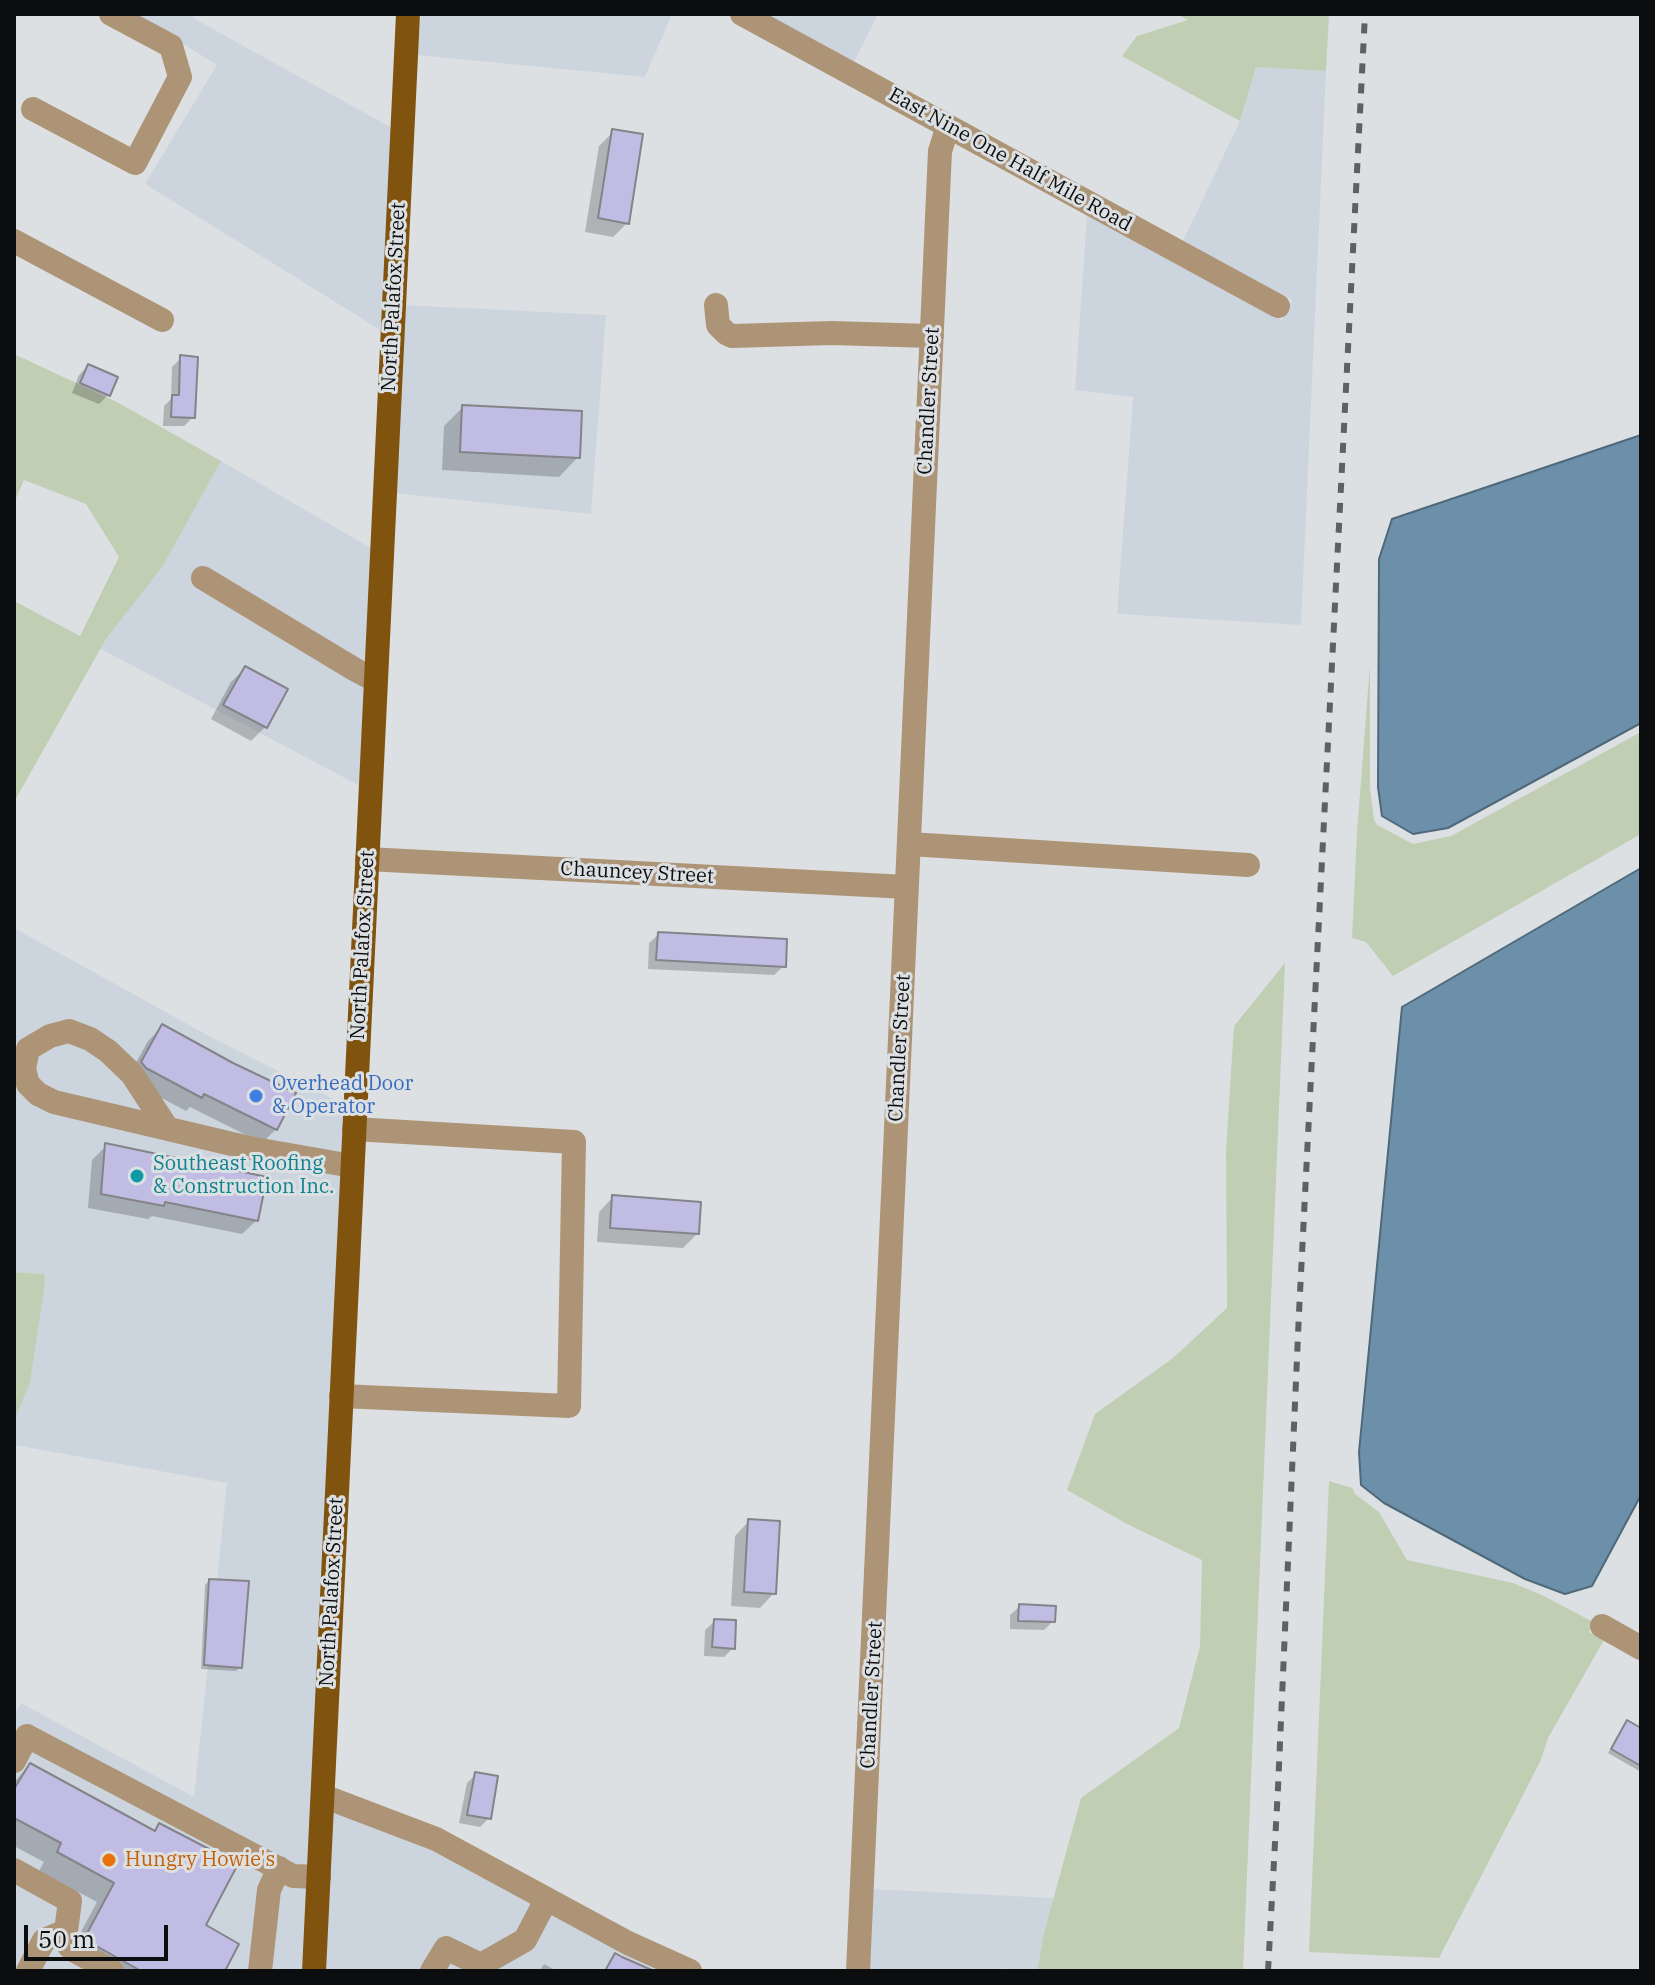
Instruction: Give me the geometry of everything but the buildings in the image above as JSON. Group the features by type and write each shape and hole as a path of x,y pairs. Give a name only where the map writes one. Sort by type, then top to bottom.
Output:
{"main road":[{"name":"North Palafox Street","path":"314,1971 408,14"}],"street":[{"path":"33,109 135,163 180,77 171,46 111,14"},
{"name":"East Nine One Half Mile Road","path":"742,14 776,22 948,126 1278,306"},
{"name":"Chandler Street","path":"858,1971 940,151 948,126"},
{"path":"14,241 162,320"},
{"path":"716,305 718,325 732,336 831,333 932,336"},
{"path":"203,578 354,669 367,676 375,676"},
{"path":"909,844 1248,865"},
{"name":"Chauncey Street","path":"367,859 907,887"},
{"path":"167,1128 132,1074 90,1039 69,1031 50,1036 28,1049 24,1069 28,1084 38,1094 54,1102 249,1148 352,1166"},
{"path":"341,1396 569,1406 574,1142 354,1129"},
{"path":"1602,1626 1641,1648"},
{"path":"14,1761 27,1736 293,1876 319,1877"},
{"path":"323,1796 436,1839 628,1943 690,1971"},
{"path":"260,1971 269,1890 279,1868"},
{"path":"15,1874 70,1901 66,1939 73,1950 104,1969"},
{"path":"432,1971 446,1948 481,1965 525,1940 546,1900"},
{"path":"28,1971 44,1940 66,1931"}],"shaded area":[{"path":"135,14 194,14 193,18 392,128 382,331 145,184 217,65"},
{"path":"421,14 672,14 645,77 417,55"},
{"path":"765,14 878,14 854,62"},
{"path":"1256,67 1326,71 1301,625 1117,614 1133,397 1075,390 1087,215 1282,320 1292,300 1183,241 1240,121"},
{"path":"403,305 606,315 591,514 394,493"},
{"path":"221,461 371,548 360,786 101,649 163,566"},
{"path":"14,928 209,1036 345,1105 304,1971 14,1971 14,1715 21,1703 194,1797 227,1483 14,1445 14,1421 30,1383 44,1274 14,1272"},
{"path":"334,1791 697,1971 324,1971"},
{"path":"872,1889 1054,1898 1037,1971 1004,1968 997,1971 869,1971"}],"green space":[{"path":"1177,14 1329,14 1326,71 1256,67 1240,121 1122,56 1137,36 1188,20"},
{"path":"14,354 117,402 221,461 163,566 106,639 14,802 14,601 80,636 119,557 86,504 24,480 14,503"},
{"path":"1370,664 1370,788 1377,825 1413,844 1451,836 1641,732 1641,834 1393,976 1366,942 1352,938"},
{"path":"1285,963 1243,1971 1037,1971 1044,1933 1081,1798 1179,1728 1200,1646 1202,1560 1127,1524 1067,1490 1095,1414 1173,1358 1227,1308 1226,1150 1234,1026"},
{"path":"14,1272 44,1274 45,1282 30,1383 14,1421"},
{"path":"1329,1481 1352,1488 1355,1494 1379,1512 1407,1560 1513,1583 1593,1622 1589,1632 1604,1640 1548,1738 1540,1762 1439,1958 1309,1952"}],"water":[{"path":"1641,435 1641,723 1448,828 1413,834 1382,816 1378,787 1379,559 1392,519"},
{"path":"1641,868 1641,1495 1592,1586 1565,1594 1525,1579 1384,1503 1361,1485 1359,1452 1402,1007"}],"railway":[{"path":"1268,1971 1365,14"}],"place":[{"name":"Overhead Door & Operator","path":"256,1096"},
{"name":"Southeast Roofing & Construction Inc.","path":"137,1176"},
{"name":"Hungry Howie's","path":"109,1860"}]}
